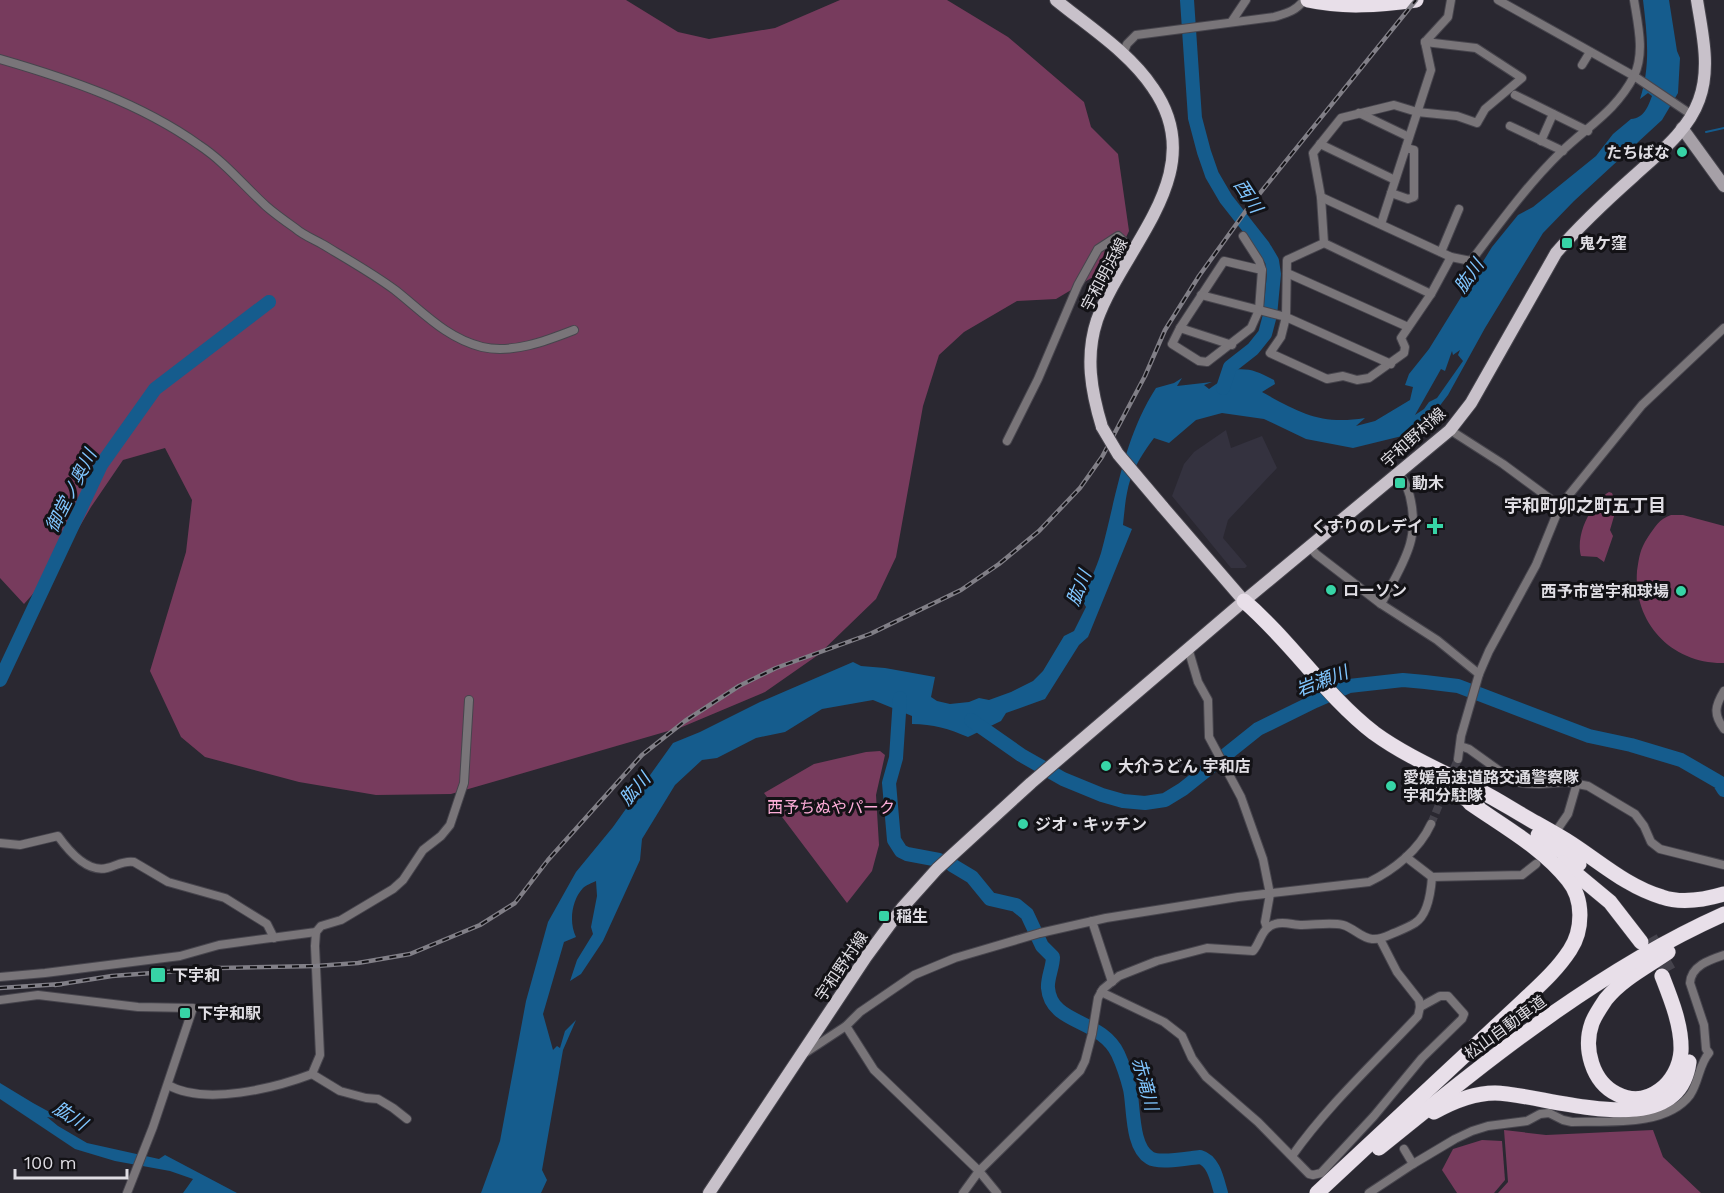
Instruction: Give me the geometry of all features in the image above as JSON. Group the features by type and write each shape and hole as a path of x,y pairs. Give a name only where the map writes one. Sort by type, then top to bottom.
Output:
{"highway":[{"path":"1306,0 1329,5 1357,6 1416,0"},
{"path":"1244,601 1259,614 1311,677 1385,746 1532,840 1578,874 1610,902 1646,940 1638,922 1593,874 1531,830 1365,727"},
{"path":"1432,767 1538,824 1572,844 1602,866 1646,891 1681,901 1705,899 1724,894"},
{"path":"1317,1193 1556,969 1571,948 1580,925 1579,902 1570,882 1547,858 1470,802"},
{"path":"1407,1126 1466,1097 1491,1093 1515,1094 1596,1108 1633,1110 1652,1107 1668,1099 1680,1086 1688,1067 1690,1051 1688,1026 1665,974 1680,1034 1681,1052 1677,1068 1668,1085 1653,1095 1638,1099 1618,1095 1605,1085 1593,1069 1588,1045 1592,1022 1607,998 1628,978 1724,915"},
{"name":"松山自動車道","path":"1323,1193 1485,1063 1576,998 1635,960 1724,915"}],"main road":[{"name":"宇和明浜線","path":"1056,0 1137,66 1154,89 1169,117 1173,147 1170,175 1161,201 1105,302 1097,321 1092,343 1090,371 1102,427 1118,454 1244,601"},
{"name":"宇和野村線","path":"709,1193 866,957 902,908 937,869 1031,783 1188,648 1450,430 1471,403 1557,253 1573,233 1668,145 1692,114 1699,100 1704,79 1705,57 1697,0"},
{"path":"1682,128 1724,186"}],"street":[{"path":"1232,21 1246,0"},
{"path":"1123,54 1127,44 1136,35 1274,17 1292,11 1306,0"},
{"path":"1425,42 1448,17 1451,0"},
{"path":"1498,0 1635,77 1692,114"},
{"path":"1321,197 1451,257 1471,261 1522,194 1563,151 1615,105 1635,77 1639,60 1640,37 1634,0"},
{"path":"1381,224 1431,70 1425,42"},
{"path":"1324,243 1321,197 1313,153 1341,118 1394,105 1417,112 1457,116 1477,123 1485,109 1522,78 1476,48 1425,42"},
{"path":"1582,65 1590,52"},
{"path":"0,59 96,92 148,114 173,128 201,146 231,170 267,207 302,234 359,266 395,290 441,329 461,339 483,347 501,349 522,347 574,330"},
{"path":"1515,95 1588,131"},
{"path":"1359,114 1409,137"},
{"path":"1541,141 1553,114"},
{"path":"1510,126 1563,151"},
{"path":"1320,144 1395,180"},
{"path":"1391,193 1408,199 1414,197 1414,150 1406,148"},
{"path":"1440,252 1460,209"},
{"path":"1007,441 1038,379 1078,285 1098,249 1118,236 1134,251"},
{"path":"1243,236 1262,270 1262,311 1251,328 1207,363 1199,362 1172,344 1224,261 1262,270"},
{"path":"1324,243 1287,260 1286,317 1281,337 1270,353 1327,379 1343,376 1357,380 1369,378 1404,353 1405,347 1401,338 1431,294 1451,257"},
{"path":"1324,243 1431,294"},
{"path":"1287,273 1408,327"},
{"path":"1201,295 1286,317 1391,364"},
{"path":"1180,328 1232,345"},
{"path":"1458,759 1467,713 1478,678 1489,651 1536,565 1560,506 1642,405 1724,328"},
{"path":"1450,430 1560,506"},
{"path":"1382,604 1411,537 1411,498 1406,481 1398,473"},
{"path":"1309,546 1316,554 1382,604 1437,640 1478,678"},
{"path":"1188,648 1198,682 1208,700 1209,738 1230,772 1263,859 1270,894 1265,922 1267,928"},
{"path":"1724,691 1716,706 1717,715 1724,729"},
{"path":"312,1074 320,1055 316,932 321,926 341,920 393,889 403,880 423,850 441,836 450,825 464,783 469,700"},
{"path":"1460,747 1468,749 1508,777 1521,783 1567,782 1588,786 1635,814 1644,825 1651,842 1660,849 1724,866"},
{"path":"1559,827 1568,814 1577,783"},
{"path":"800,1056 846,1026 860,1012 914,975 955,958 1040,933 1092,921 1203,902 1369,882 1379,878 1406,857 1419,844 1431,824"},
{"path":"0,843 20,845 58,836 68,850 92,867 101,869 129,861 134,862 168,882 225,898 267,924 274,938"},
{"path":"1406,857 1432,877 1522,875 1536,864"},
{"path":"963,1193 979,1172 1080,1071 1085,1061 1094,1024 1095,1009 1101,992 1112,982 1128,972 1207,948 1253,951 1259,945 1261,935 1267,928 1282,922 1299,925 1342,924 1362,936 1380,939 1417,923 1428,903 1432,877"},
{"path":"1092,921 1112,982"},
{"path":"0,977 180,956 219,945 316,932"},
{"path":"1292,1156 1307,1134 1337,1100 1418,1016 1419,1000 1397,972 1380,939"},
{"path":"1369,1193 1455,1139 1488,1126 1527,1121 1540,1114 1549,1113 1572,1122 1633,1120 1654,1117 1681,1103 1690,1094 1699,1077 1704,1058 1709,1053 1704,1025 1690,983 1690,976 1694,969 1724,955"},
{"path":"1101,992 1164,1022 1182,1036 1192,1058 1206,1077 1230,1096 1309,1174 1313,1175 1321,1173 1374,1116 1422,1058 1462,1019 1464,1014 1448,996 1440,996 1420,1007"},
{"path":"0,1000 38,995 138,1007 193,1008 168,1085 127,1193"},
{"path":"846,1026 874,1070 979,1172 997,1193"},
{"path":"168,1085 201,1094 247,1092 312,1074 340,1091 378,1099 407,1119"},
{"path":"1374,1116 1382,1125"},
{"path":"1404,1149 1413,1164"}],"shaded area":[{"path":"1226,430 1231,448 1262,436 1277,468 1228,520 1223,538 1247,566 1245,568 1231,568 1172,496 1184,464 1194,452"}],"green space":[{"path":"0,0 626,0 678,32 709,39 775,28 840,0 947,0 1008,37 1084,102 1091,127 1118,154 1129,231 1113,265 1056,299 1017,301 964,332 939,355 923,406 896,557 876,599 818,655 765,692 682,727 451,794 376,795 299,782 205,757 181,737 150,671 186,552 192,500 165,448 123,460 91,507 55,569 24,604 0,578"},
{"path":"1609,492 1612,493 1617,506 1610,530 1613,536 1604,562 1597,557 1581,556 1580,539 1586,520 1596,504"},
{"name":"西予市営宇和球場","path":"1671,515 1683,515 1724,526 1724,663 1688,656 1673,648 1649,623 1642,607 1637,590 1640,553 1655,527"},
{"name":"西予ちぬやパーク","path":"880,751 885,755 876,795 879,845 872,871 847,903 764,793 814,764"},
{"path":"1504,1130 1546,1135 1653,1130 1663,1157 1701,1193 1498,1193 1508,1182"},
{"path":"1482,1140 1502,1141 1505,1180 1494,1193 1457,1193 1442,1170 1453,1149"}],"water":[{"path":"1643,0 1669,0 1680,58 1678,93 1662,120 1574,201 1543,233 1485,328 1448,395 1435,412 1402,436 1353,448 1306,439 1264,419 1222,413 1196,420 1169,443 1154,438 1139,460 1131,479 1123,525 1132,529 1088,637 1079,645 1045,699 1006,713 1001,721 968,737 941,727 912,724 912,716 873,700 822,709 785,732 756,738 717,758 702,760 675,785 642,839 640,860 603,941 581,974 570,981 577,960 593,934 591,927 597,896 596,881 583,888 576,899 572,912 572,925 576,937 564,942 543,1014 553,1050 557,1046 560,1048 565,1031 576,1020 563,1050 542,1170 547,1180 541,1193 481,1193 500,1141 526,1001 548,922 576,872 613,827 673,743 853,662 861,666 935,677 931,697 950,704 969,702 979,698 989,700 1033,681 1043,671 1064,636 1074,631 1086,607 1082,600 1101,553 1128,447 1156,388 1182,378 1177,386 1212,382 1204,385 1209,389 1222,380 1226,371 1251,370 1274,380 1275,384 1262,392 1311,416 1336,420 1365,418 1356,426 1375,421 1410,400 1413,387 1405,385 1409,374 1429,349 1492,247 1518,215 1533,207 1596,156 1613,134 1631,119 1639,117 1647,108 1652,96 1648,93 1640,99 1647,62","holes":["1460,350 1458,355 1463,361 1437,398 1415,415 1441,369 1445,371 1452,351 1453,355"]},
{"path":"0,1083 64,1120 47,1117 87,1143 159,1159 165,1155 237,1193 183,1193 193,1179 170,1171 115,1161 75,1149 0,1099"}],"waterway":[{"name":"西川","path":"1187,0 1195,118 1204,152 1212,175 1226,199 1272,261 1274,274 1270,315 1265,334 1253,349 1230,367 1223,388"},
{"path":"1706,132 1724,128"},
{"name":"御堂ノ奥川","path":"0,680 101,465 155,389 269,302"},
{"name":"岩瀬川","path":"971,720 1021,755 1063,779 1102,795 1123,801 1145,803 1165,800 1183,789 1258,729 1349,686 1403,680 1425,682 1458,686 1589,736 1631,745 1681,760 1719,782 1724,790"},
{"name":"赤滝川","path":"900,698 896,758 889,783 894,840 901,851 907,854 939,860"},
{"name":"赤滝川","path":"952,865 972,877 990,899 1016,905 1027,914 1042,946 1053,957 1048,984 1051,1000 1067,1016 1089,1027 1110,1042 1118,1054 1130,1089 1136,1136 1144,1153 1160,1161 1200,1157 1205,1159 1214,1172 1221,1193"}],"tunnel":[{"path":"1431,824 1458,759"},
{"path":"1650,938 1669,972"}],"railway":[{"path":"55,985 112,976 219,968 358,963 410,954 480,925 515,903 548,860 642,755 685,721 739,686 776,668 870,634 961,590 999,564 1039,531 1080,488 1102,457 1145,376 1165,330 1199,276 1248,208 1416,0"},
{"path":"0,988 62,984"}],"place":[{"name":"たちばな","path":"1682,152"},
{"name":"鬼ケ窪","path":"1567,243"},
{"name":"動木","path":"1400,483"},
{"name":"くすりのレデイ","path":"1435,526"},
{"name":"ローソン","path":"1331,590"},
{"name":"西予市営宇和球場","path":"1681,591"},
{"name":"大介うどん 宇和店","path":"1106,766"},
{"name":"愛媛高速道路交通警察隊 宇和分駐隊","path":"1391,786"},
{"name":"ジオ・キッチン","path":"1023,824"},
{"name":"稲生","path":"884,916"},
{"name":"下宇和","path":"158,975"},
{"name":"下宇和駅","path":"185,1013"}],"district":[{"name":"宇和町卯之町五丁目","path":"1585,506"}],"water label":[{"name":"肱川","path":"1469,276"},
{"name":"肱川","path":"1079,588"},
{"name":"肱川","path":"635,789"},
{"name":"肱川","path":"70,1116"}]}
